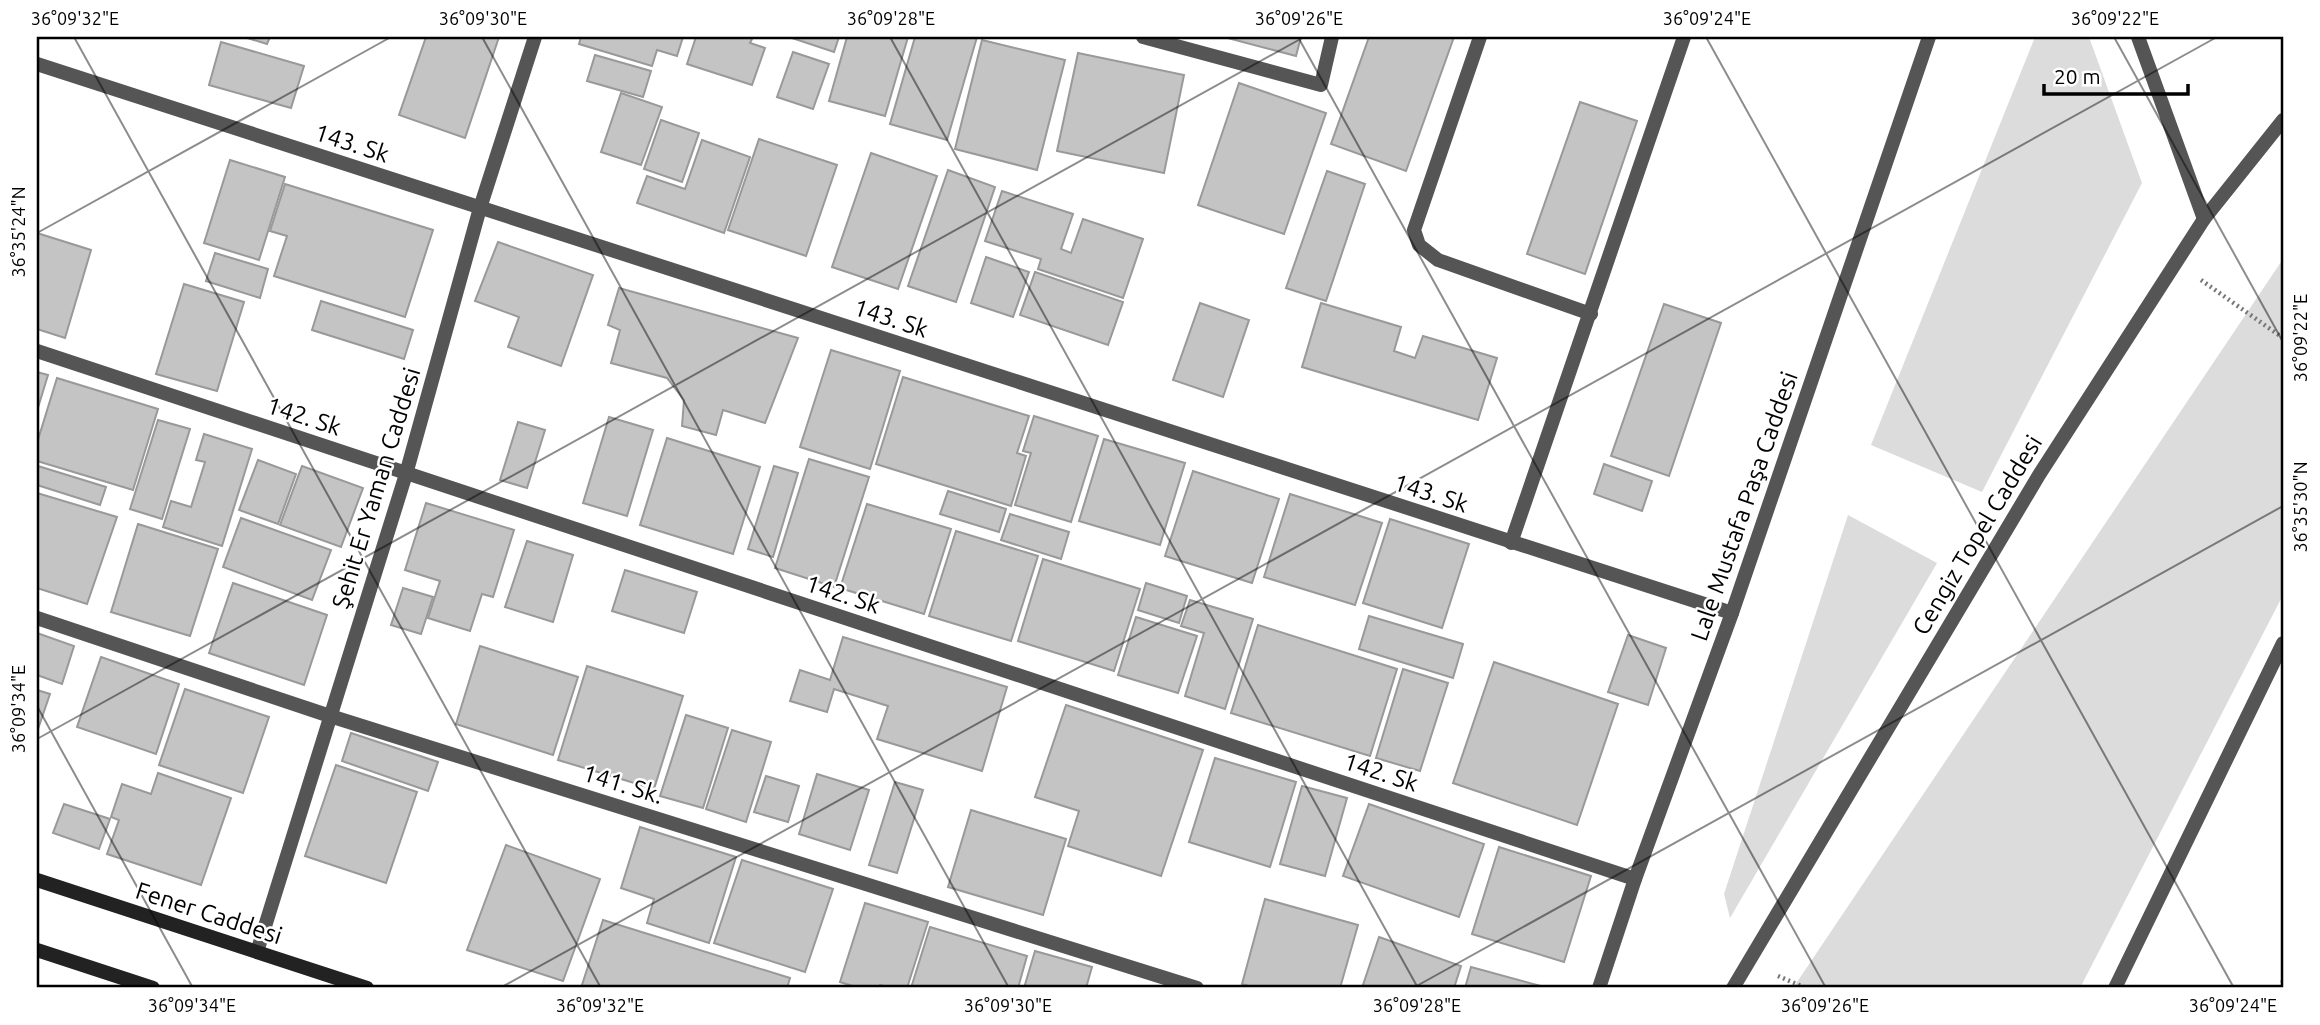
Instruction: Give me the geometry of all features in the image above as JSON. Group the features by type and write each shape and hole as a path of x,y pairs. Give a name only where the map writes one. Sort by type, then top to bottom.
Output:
{"main road":[{"name":"Fener Caddesi","path":"37,880 367,988"},
{"path":"37,950 153,988"}],"street":[{"name":"Şehit Er Yaman Caddesi","path":"257,952 406,474 481,208 535,37"},
{"path":"1143,37 1321,85 1332,37"},
{"path":"1480,37 1414,230 1419,244 1437,260 1591,314"},
{"path":"1511,542 1684,37"},
{"name":"Lale Mustafa Paşa Caddesi","path":"1599,988 1635,879 1732,613 1929,37"},
{"path":"2138,37 2204,219"},
{"name":"143. Sk","path":"37,64 1732,613"},
{"name":"Cengiz Topel Caddesi","path":"1733,988 2039,475 2204,219 2283,120"},
{"name":"142. Sk","path":"37,351 1635,879"},
{"name":"141. Sk.","path":"37,618 330,716 1196,988"},
{"path":"2115,988 2283,643"}],"path":[{"path":"2176,262 2283,338"},
{"path":"2280,988 2283,981"}],"shaded area":[{"path":"2035,37 2089,37 2142,183 1982,492 1871,445"},
{"path":"2283,259 2283,595 2080,988 1793,988"},
{"path":"1848,515 1937,563 1730,918 1724,894"}],"building":[{"path":"244,37 270,37 267,44"},
{"path":"426,37 499,37 465,138 399,115"},
{"path":"581,37 683,37 677,56 657,50 652,66 579,44"},
{"path":"696,37 753,37 750,43 765,48 752,85 687,64"},
{"path":"789,37 839,37 834,52"},
{"path":"847,37 908,37 885,116 829,101"},
{"path":"915,37 977,37 947,140 890,124"},
{"path":"1224,37 1301,37 1296,56"},
{"path":"1369,37 1454,37 1406,171 1331,144"},
{"path":"982,40 1065,60 1037,170 955,149"},
{"path":"221,42 304,66 291,108 209,85"},
{"path":"793,52 829,64 813,109 777,97"},
{"path":"1078,53 1184,75 1164,173 1057,151"},
{"path":"595,55 651,71 643,97 587,81"},
{"path":"1239,83 1326,113 1284,234 1198,205"},
{"path":"621,93 662,107 641,165 601,152"},
{"path":"1580,102 1637,121 1585,274 1527,254"},
{"path":"661,120 699,133 682,182 644,169"},
{"path":"759,139 837,165 806,256 728,230"},
{"path":"702,140 750,157 724,233 637,203 647,176 685,189"},
{"path":"871,153 937,176 898,289 832,267"},
{"path":"230,160 285,177 259,260 204,243"},
{"path":"948,170 995,187 956,302 908,286"},
{"path":"1327,171 1365,184 1326,301 1286,288"},
{"path":"285,184 433,230 405,317 274,276 287,236 270,231"},
{"path":"1002,191 1073,214 1061,249 1071,253 1083,219 1143,239 1123,298 1038,269 1041,259 985,241"},
{"path":"37,233 91,250 65,338 37,329"},
{"path":"498,242 593,275 561,366 508,347 519,317 475,301"},
{"path":"215,253 268,269 260,298 206,281"},
{"path":"986,257 1029,272 1013,317 971,303"},
{"path":"1035,272 1123,302 1108,345 1020,315"},
{"path":"184,284 244,302 217,391 156,374"},
{"path":"619,288 798,338 765,423 723,410 716,435 682,426 684,400 667,378 611,363 620,330 608,325"},
{"path":"321,301 413,330 404,359 312,330"},
{"path":"1200,303 1249,320 1223,397 1173,380"},
{"path":"1321,303 1401,327 1394,351 1415,358 1423,336 1497,358 1478,420 1302,367"},
{"path":"1664,304 1721,323 1669,476 1611,456"},
{"path":"831,350 900,371 870,469 800,447"},
{"path":"37,372 48,375 37,411"},
{"path":"903,377 1029,416 1017,453 1026,456 1011,506 876,464"},
{"path":"57,378 158,409 133,490 37,461 37,443"},
{"path":"1034,416 1098,436 1071,522 1015,505 1031,453 1023,451"},
{"path":"609,417 653,430 627,516 583,503"},
{"path":"158,420 190,429 162,519 130,509"},
{"path":"518,422 545,430 527,488 500,480"},
{"path":"204,434 252,449 222,546 163,527 171,501 191,507 205,462 196,460"},
{"path":"667,438 760,467 733,554 640,525"},
{"path":"1104,439 1185,463 1160,545 1079,521"},
{"path":"809,459 869,477 834,587 775,568"},
{"path":"258,460 296,474 278,524 239,510"},
{"path":"1604,464 1652,481 1642,511 1594,494"},
{"path":"38,466 106,487 100,505 37,485"},
{"path":"302,466 363,488 341,547 280,525"},
{"path":"774,466 798,473 773,557 748,549"},
{"path":"1193,471 1279,499 1252,583 1165,556"},
{"path":"948,491 1006,509 999,532 940,514"},
{"path":"37,493 117,517 87,604 37,588"},
{"path":"1290,494 1382,523 1355,605 1264,577"},
{"path":"426,503 514,530 493,597 482,594 470,631 428,618 440,581 405,570"},
{"path":"867,504 951,529 924,614 840,588"},
{"path":"1010,514 1069,532 1061,559 1001,540"},
{"path":"241,518 331,550 312,600 223,567"},
{"path":"1390,519 1469,544 1442,628 1363,603"},
{"path":"138,524 218,549 190,636 111,612"},
{"path":"956,531 1038,556 1011,641 929,616"},
{"path":"527,541 573,555 553,622 505,607"},
{"path":"1043,559 1140,589 1114,671 1018,641"},
{"path":"625,570 697,592 684,633 612,611"},
{"path":"233,583 327,615 304,685 209,653"},
{"path":"1146,583 1187,596 1179,623 1138,610"},
{"path":"403,588 433,597 421,634 391,625"},
{"path":"1190,600 1253,619 1225,709 1185,696 1204,633 1181,626"},
{"path":"1369,616 1463,644 1453,678 1359,649"},
{"path":"1136,617 1197,636 1178,693 1118,675"},
{"path":"1258,625 1397,669 1370,756 1231,713"},
{"path":"37,633 74,646 62,684 37,675"},
{"path":"1628,635 1666,648 1648,705 1608,692"},
{"path":"843,637 1007,687 982,771 877,739 888,706 834,689 827,712 790,701 800,670 830,680"},
{"path":"480,646 578,677 553,755 456,724"},
{"path":"101,657 179,684 156,754 77,727"},
{"path":"1494,662 1618,704 1577,825 1453,783"},
{"path":"587,666 683,696 654,789 558,760"},
{"path":"1403,669 1448,683 1420,771 1376,758"},
{"path":"185,689 269,717 243,793 159,765"},
{"path":"37,690 50,694 37,732"},
{"path":"1066,705 1203,750 1161,876 1068,846 1079,811 1035,797"},
{"path":"686,715 728,728 703,808 660,796"},
{"path":"732,730 771,742 746,822 706,809"},
{"path":"351,733 438,762 428,791 342,761"},
{"path":"1215,758 1296,782 1270,867 1189,842"},
{"path":"336,765 417,792 386,883 305,856"},
{"path":"158,773 231,798 201,885 107,854 119,820 111,817 122,784 151,794"},
{"path":"817,774 869,790 850,850 799,834"},
{"path":"766,776 799,786 788,822 754,812"},
{"path":"895,782 923,790 897,873 869,865"},
{"path":"1302,786 1347,798 1325,876 1280,864"},
{"path":"64,804 110,819 99,849 53,833"},
{"path":"1369,804 1484,844 1459,917 1343,876"},
{"path":"971,810 1066,839 1043,915 948,887"},
{"path":"640,827 736,857 709,943 647,923 654,899 621,888"},
{"path":"506,845 600,879 563,981 467,950"},
{"path":"1499,847 1591,876 1564,962 1472,934"},
{"path":"742,860 833,889 805,972 714,943"},
{"path":"1265,899 1358,925 1340,988 1256,988 1242,984"},
{"path":"865,903 928,922 907,988 880,985 879,988 859,988 840,982"},
{"path":"603,920 790,978 787,988 581,988"},
{"path":"930,927 1027,956 1018,988 911,988"},
{"path":"1379,937 1461,966 1454,988 1362,988"},
{"path":"1035,951 1092,967 1086,988 1024,988"},
{"path":"1471,967 1548,988 1465,988"}]}
